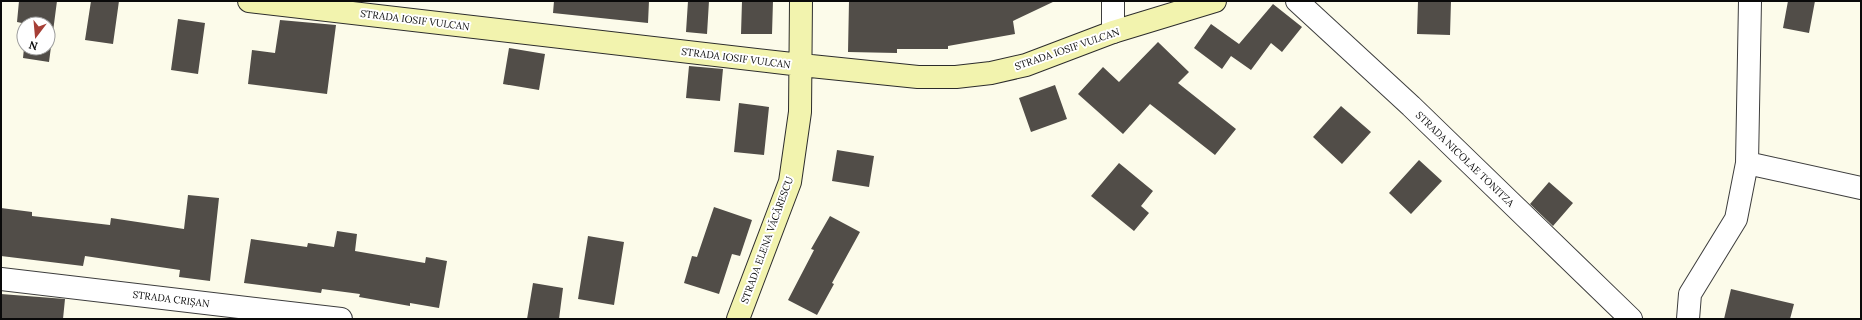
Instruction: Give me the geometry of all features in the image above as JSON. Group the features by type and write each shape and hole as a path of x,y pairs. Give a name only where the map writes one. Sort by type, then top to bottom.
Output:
{"street":[{"name":"STRADA IOSIF VULCAN","path":"249,1 801,66 918,77 956,77 991,73 1026,64 1113,32 1215,1"},
{"name":"STRADA ELENA VĂCĂRESCU","path":"738,319 790,182 800,112 801,1"},
{"path":"1113,1 1113,32"},
{"name":"STRADA NICOLAE TONITZA","path":"1297,1 1411,106 1631,319"},
{"path":"1688,319 1690,294 1736,219 1747,163 1750,1"},
{"path":"1747,163 1861,188"},
{"name":"STRADA CRIȘAN","path":"1,279 341,319"}],"building":[{"path":"19,1 57,1 55,16 18,16"},
{"path":"91,1 119,1 113,44 85,40"},
{"path":"554,1 649,1 648,23 553,13"},
{"path":"688,1 709,1 707,34 686,32"},
{"path":"742,1 773,1 772,34 741,34"},
{"path":"849,1 1055,1 1013,21 1015,34 948,46 948,49 897,49 897,53 848,52"},
{"path":"1418,1 1451,1 1450,35 1417,34"},
{"path":"1788,1 1815,1 1809,33 1783,28"},
{"path":"1273,4 1302,27 1282,52 1271,43 1251,70 1231,56 1222,69 1194,48 1211,24 1239,44"},
{"path":"178,19 205,23 198,74 171,70"},
{"path":"280,20 336,25 327,94 248,84 252,50 275,53"},
{"path":"1158,42 1189,72 1178,83 1236,129 1215,155 1150,104 1123,134 1078,94 1103,67 1119,82"},
{"path":"509,48 545,54 539,90 503,84"},
{"path":"23,56 50,56 49,62 23,58"},
{"path":"689,66 723,69 720,101 686,98"},
{"path":"1055,85 1067,119 1031,132 1019,98"},
{"path":"739,103 769,107 764,155 734,152"},
{"path":"1341,106 1371,132 1342,164 1313,137"},
{"path":"837,150 874,156 869,187 832,181"},
{"path":"1419,160 1442,181 1411,214 1389,193"},
{"path":"1119,163 1153,191 1141,206 1149,213 1134,231 1091,196"},
{"path":"1549,182 1573,203 1553,226 1530,204"},
{"path":"188,195 219,198 210,281 179,277 180,270 85,256 83,266 1,256 1,208 32,212 32,216 110,225 111,218 184,229"},
{"path":"714,207 752,220 740,256 732,254 719,294 684,283 692,256 697,257"},
{"path":"830,216 860,232 832,283 834,284 817,315 788,300 814,250 811,249"},
{"path":"337,231 357,234 355,251 425,263 426,257 447,261 439,308 410,303 410,306 359,297 360,294 322,289 321,293 244,283 251,239 307,247 308,243 334,247"},
{"path":"588,236 624,242 614,305 578,299"},
{"path":"533,283 563,288 559,319 527,319"},
{"path":"1731,289 1794,304 1790,319 1724,319"},
{"path":"1,294 65,299 63,319 1,319"}]}
